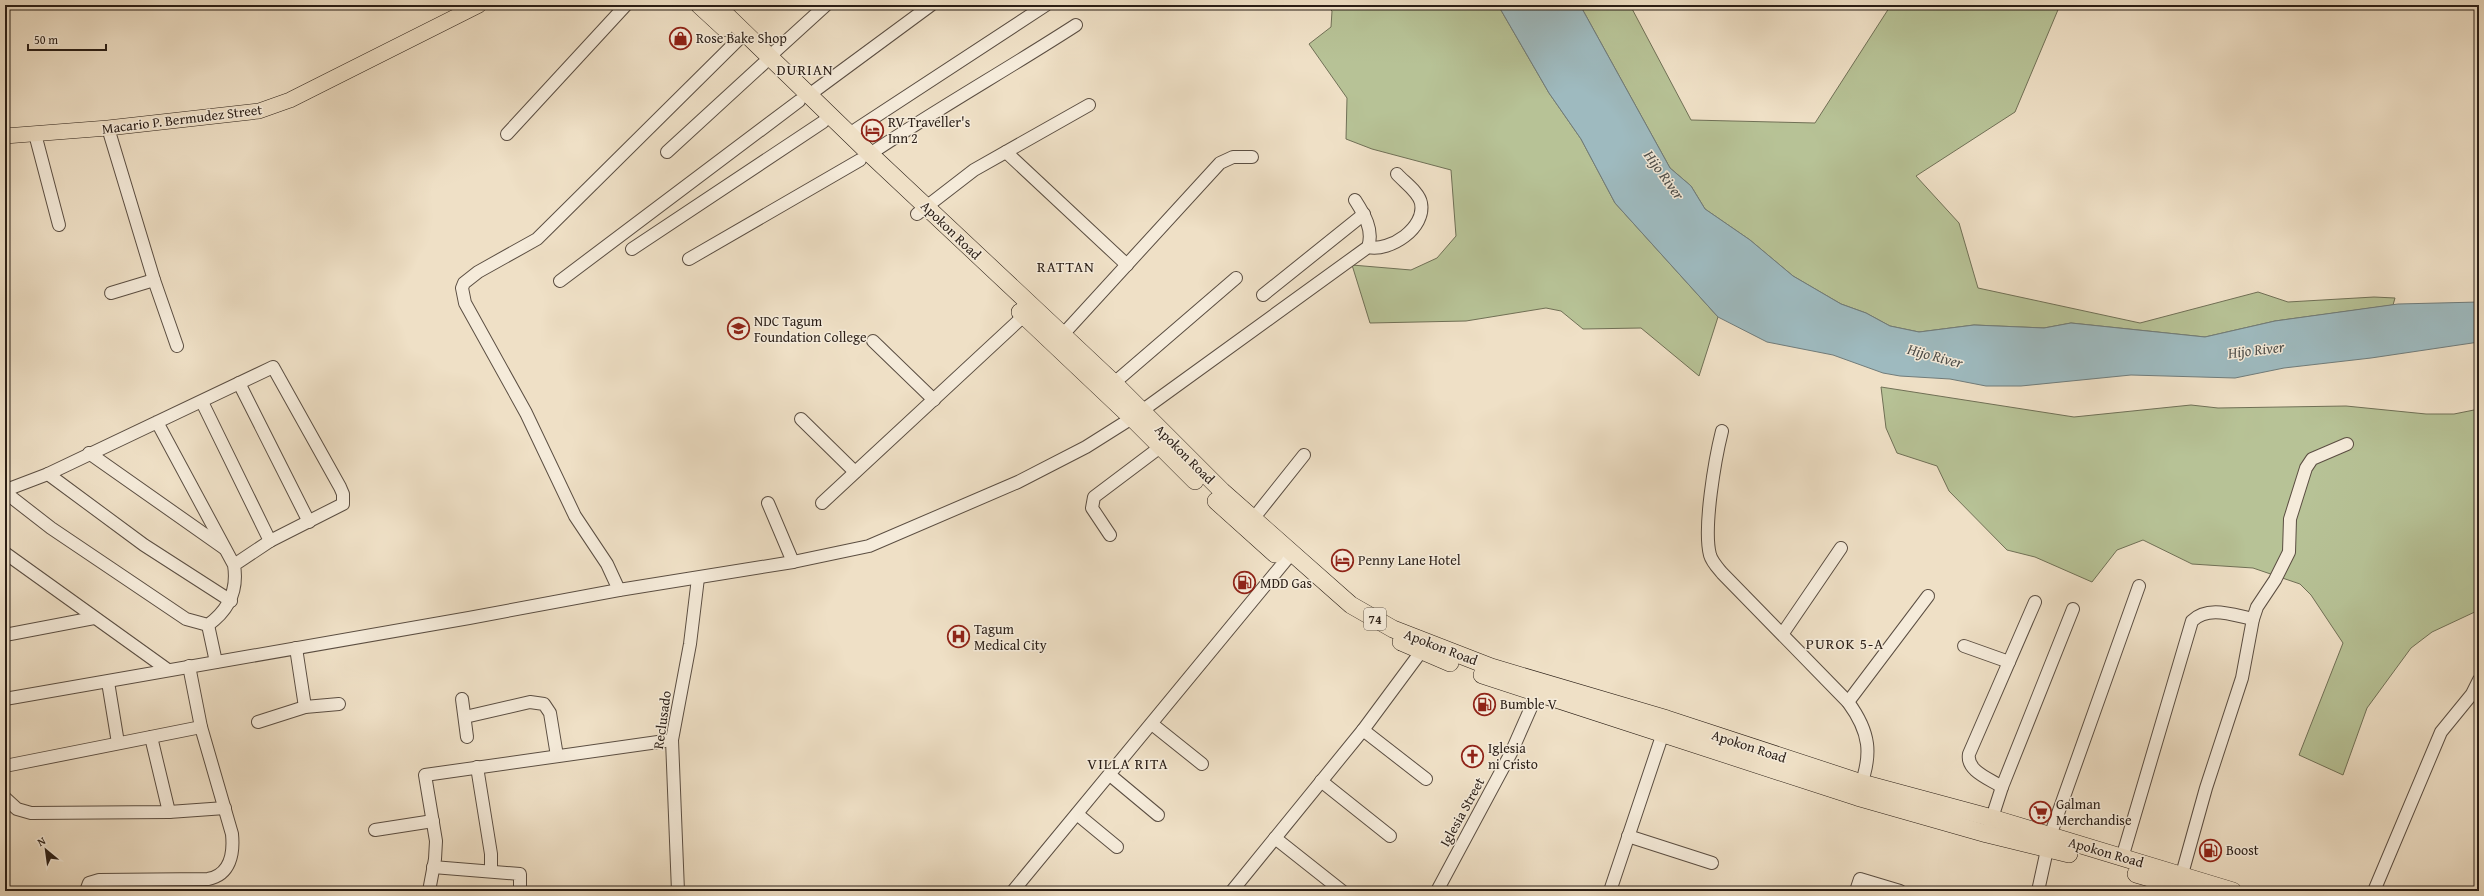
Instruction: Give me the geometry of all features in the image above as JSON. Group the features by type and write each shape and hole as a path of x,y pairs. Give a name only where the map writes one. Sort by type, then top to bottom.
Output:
{"highway":[{"name":"Apokon Road","path":"699,5 742,36"},
{"name":"Apokon Road","path":"716,5 742,36 804,98 849,134 865,157"},
{"name":"Apokon Road","path":"804,98 823,122 865,157 1137,414 1244,528 1288,558 1351,605 1425,647 1492,667 1540,688 1665,726 1859,790 2049,842 2122,858 2182,874 2233,891"},
{"name":"Apokon Road","path":"1058,340 1114,383 1137,414"},
{"name":"Apokon Road","path":"1165,444 1253,519 1288,558"},
{"name":"Apokon Road","path":"2049,842 2194,891"}],"main road":[{"name":"Macario P. Bermudez Street","path":"5,136 108,128 259,111 272,107 479,5"}],"street":[{"path":"508,134 626,5"},
{"path":"667,152 826,5"},
{"path":"560,281 931,5"},
{"path":"849,134 1046,5"},
{"path":"689,259 865,157 942,106 980,87 1076,26"},
{"path":"618,590 607,564 575,516 526,413 467,307 462,288 464,283 478,272 537,239 742,36"},
{"path":"921,210 974,170 1088,105"},
{"path":"632,249 823,122"},
{"path":"108,128 154,280 177,346"},
{"path":"35,134 59,225"},
{"path":"1006,152 1127,265"},
{"path":"1058,340 1220,163 1234,157 1252,157"},
{"path":"1368,247 1383,248 1400,239 1412,229 1422,211 1421,201 1397,174"},
{"path":"5,699 108,682 189,666 618,590 793,562 860,549 878,543 1054,464 1137,414 1368,247 1371,239 1364,214 1355,200"},
{"path":"1263,295 1364,214"},
{"path":"1114,383 1236,278"},
{"path":"111,293 154,280"},
{"path":"822,503 1028,312"},
{"path":"873,341 934,400"},
{"path":"208,625 186,619 76,546 6,493 6,490 48,474 89,453 202,402 273,367 340,487 344,500 342,504 270,541 234,566"},
{"path":"239,383 309,522"},
{"path":"202,402 270,541"},
{"path":"801,419 855,472"},
{"path":"157,422 185,478 227,550 234,566 236,578 231,601 208,625"},
{"path":"1722,431 1712,482 1708,541 1711,557 1722,573 1783,633 1848,702 1864,726 1869,749 1859,790"},
{"path":"1110,535 1092,508 1094,497 1165,444"},
{"path":"2182,874 2206,788 2242,678 2253,619 2257,608 2275,580 2289,552 2290,519 2306,468 2312,459 2347,444"},
{"path":"89,453 227,550"},
{"path":"1253,519 1304,455"},
{"path":"48,474 144,545 231,601"},
{"path":"768,503 793,562"},
{"path":"1783,633 1841,548"},
{"path":"5,553 168,670"},
{"path":"1014,891 1288,558"},
{"name":"Reclusado","path":"678,891 672,740 690,644 698,578"},
{"path":"2038,891 2049,842 2139,586"},
{"path":"1848,702 1928,596"},
{"path":"2002,787 1973,769 1968,759 2035,602"},
{"path":"1989,826 2002,787 2072,609"},
{"path":"2122,858 2192,621 2197,616 2215,612 2253,619"},
{"path":"7,633 94,618"},
{"path":"208,625 216,662"},
{"path":"1964,646 2009,662"},
{"path":"1232,891 1363,730 1425,647"},
{"path":"296,648 306,707"},
{"path":"86,891 89,883 99,880 208,879 220,875 228,865 233,844 226,808 201,727 189,666"},
{"path":"2374,891 2441,732 2472,694 2479,680"},
{"path":"108,682 118,743"},
{"name":"Iglesia Street","path":"1437,891 1488,798 1540,688"},
{"path":"462,699 467,738"},
{"path":"465,717 530,702 544,704 550,713 557,756"},
{"path":"258,722 306,707 339,704"},
{"path":"1152,724 1202,764"},
{"path":"1610,891 1665,726"},
{"path":"5,766 201,727"},
{"path":"1363,730 1426,779"},
{"path":"151,737 169,812"},
{"path":"429,891 436,851 433,821 425,775 672,740"},
{"path":"477,767 491,854 491,872"},
{"path":"1110,775 1158,815"},
{"path":"1321,781 1390,836"},
{"path":"5,798 17,809 31,813 169,812 226,808"},
{"path":"1077,814 1117,847"},
{"path":"375,830 433,821"},
{"path":"1628,836 1712,863"},
{"path":"1275,838 1342,891"},
{"path":"433,867 520,874 520,891"},
{"path":"1858,885 1900,891"}],"green space":[{"path":"1326,5 1498,5 1549,93 1581,139 1615,203 1718,317 1699,376 1641,328 1583,329 1561,311 1546,308 1466,321 1370,323 1352,265 1411,270 1437,258 1456,236 1451,170 1372,149 1346,139 1347,98 1309,44 1331,27 1332,11"},
{"path":"1580,5 1630,5 1691,120 1815,123 1891,5 2060,5 2015,112 1916,176 1959,223 1978,288 2140,323 2258,292 2288,302 2374,297 2395,298 2393,305 2275,321 2205,337 2071,323 2044,328 1974,325 1919,332 1890,326 1866,313 1841,304 1793,276 1750,240 1705,209 1691,186 1670,168"},
{"path":"1881,387 2074,417 2191,405 2218,408 2346,406 2426,414 2454,414 2479,409 2479,610 2432,632 2411,648 2367,708 2343,775 2299,755 2343,643 2311,595 2300,584 2253,568 2192,564 2143,540 2117,550 2092,582 2035,557 2007,550 1949,491 1937,466 1897,453 1886,428"}],"water":[{"name":"Hijo River","path":"1498,5 1580,5 1670,168 1691,186 1705,209 1750,240 1793,276 1841,304 1866,313 1890,326 1919,332 1974,325 2044,328 2071,323 2205,337 2275,321 2398,304 2479,302 2479,342 2371,358 2284,368 2235,378 2131,375 2021,386 1986,386 1950,379 1900,376 1883,373 1833,355 1767,342 1718,317 1615,203 1581,139 1549,93"}],"place":[{"name":"Rose Bake Shop","path":"681,38"},
{"name":"RV Traveller's Inn 2","path":"873,130"},
{"name":"NDC Tagum Foundation College","path":"738,329"},
{"name":"Penny Lane Hotel","path":"1342,560"},
{"name":"MDD Gas","path":"1244,583"},
{"name":"Tagum Medical City","path":"959,637"},
{"name":"Bumble V","path":"1485,704"},
{"name":"Iglesia ni Cristo","path":"1472,756"},
{"name":"Galman Merchandise","path":"2040,812"},
{"name":"Boost","path":"2210,850"}],"district":[{"name":"DURIAN","path":"805,70"},
{"name":"RATTAN","path":"1066,267"},
{"name":"PUROK 5-A","path":"1845,644"},
{"name":"VILLA RITA","path":"1128,764"}]}
